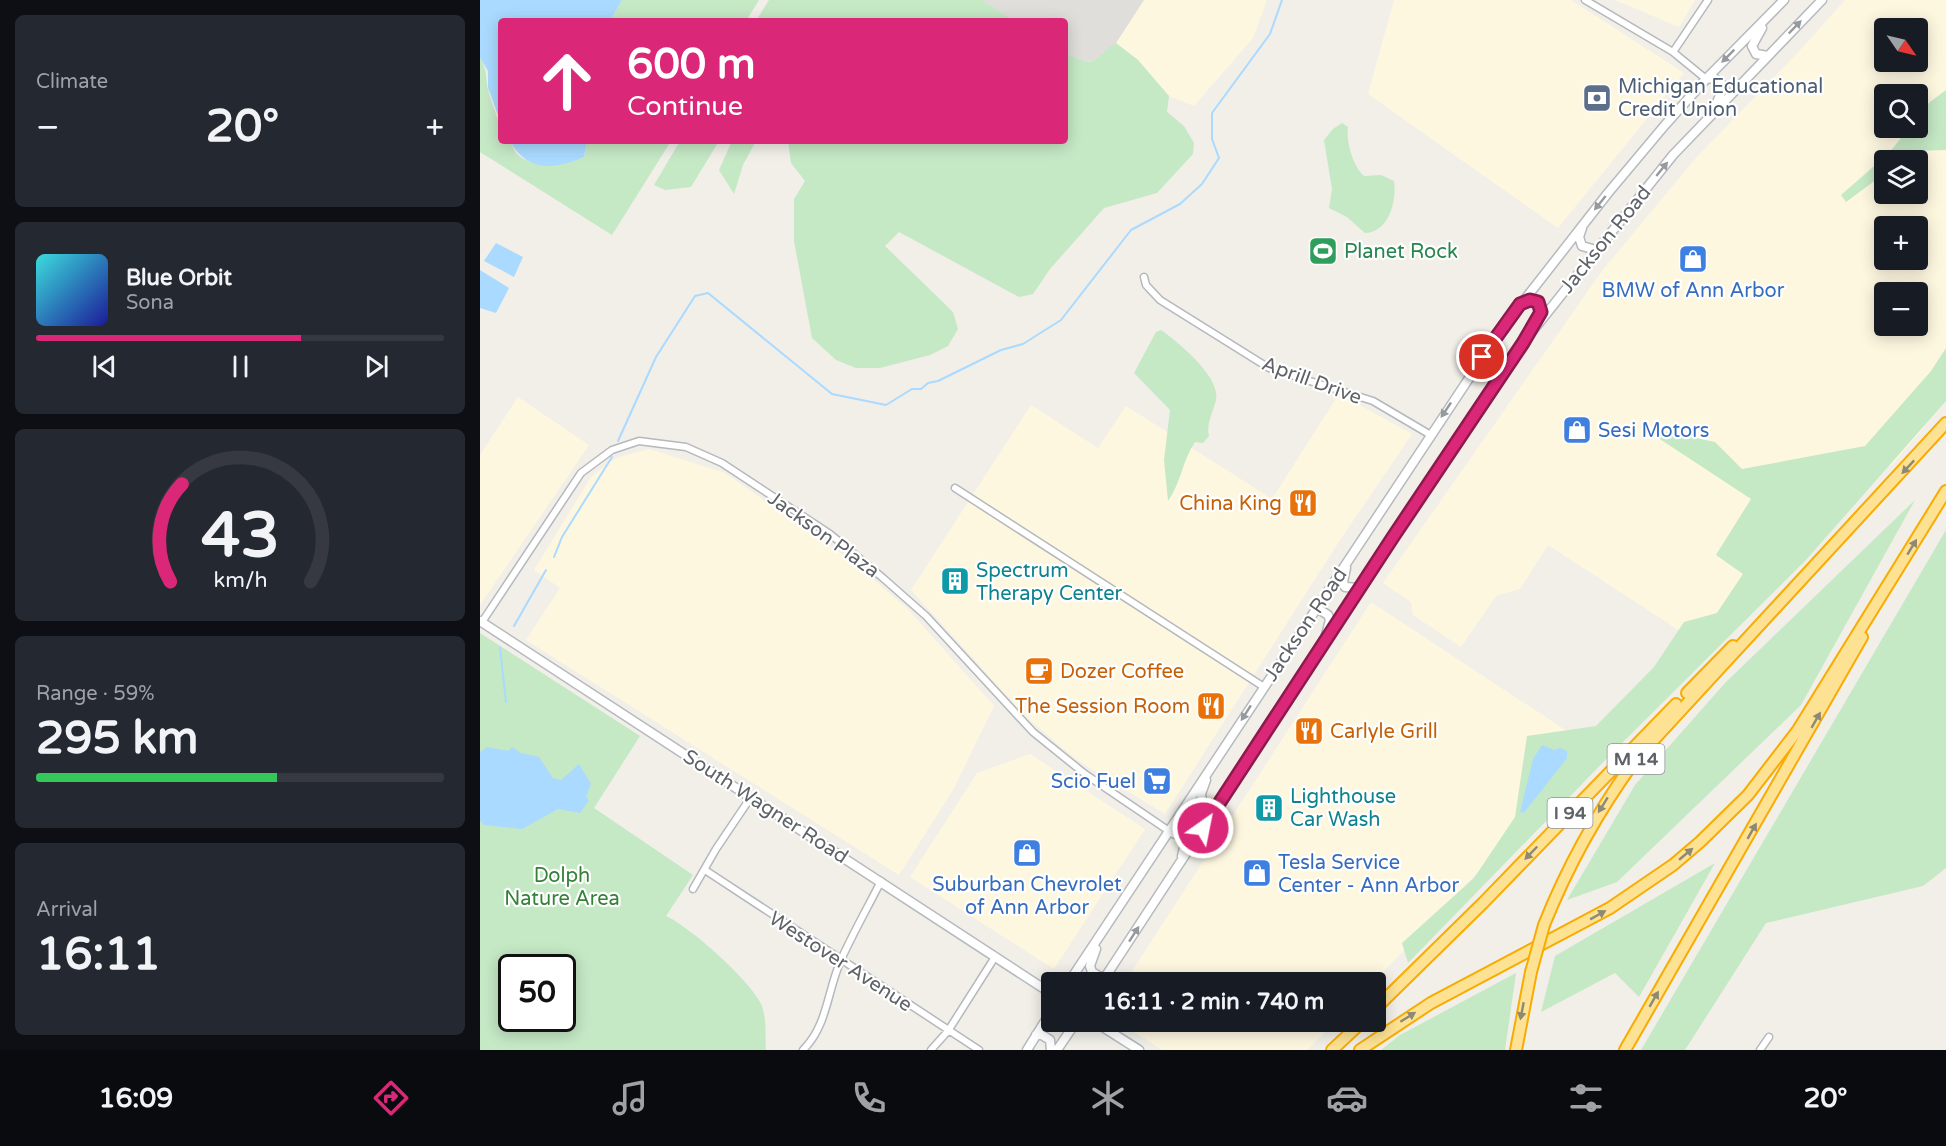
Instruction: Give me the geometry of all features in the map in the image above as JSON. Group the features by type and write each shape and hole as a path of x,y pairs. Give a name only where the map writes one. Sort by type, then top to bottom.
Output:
{"highway":[{"name":"I 94","path":"1386,998 1491,894 1722,656 1764,618 1946,423"},
{"path":"1360,1050 1431,1003 1610,908 1673,865 1700,842 1748,795 1777,759 1946,491"},
{"path":"1625,1050 1853,655 1881,597"},
{"name":"M 14","path":"1516,1050 1531,972 1544,925 1578,848 1613,789 1656,735 1764,618"},
{"path":"1332,1050 1351,1032"}],"main road":[{"name":"Jackson Road","path":"1076,972 1430,434 1520,304 1585,222 1706,80 1784,0"},
{"name":"Jackson Road","path":"1109,972 1359,588 1523,343 1673,155 1822,0"},
{"path":"1768,56 1756,54 1752,46 1774,10"},
{"path":"1706,80 1714,78 1724,86 1709,118"},
{"path":"1585,222 1580,242 1588,250 1596,250"},
{"path":"1520,304 1535,300 1542,308 1523,343"},
{"path":"1352,554 1343,582 1350,589 1359,588"},
{"path":"1317,608 1328,615 1330,620 1322,646"},
{"name":"South Wagner Road","path":"481,622 1041,987"},
{"path":"1212,766 1201,799 1207,806 1219,803"},
{"path":"1169,831 1178,833 1185,844 1174,873"},
{"path":"1094,972 1090,966 1105,929"},
{"path":"1027,1050 1041,1028"},
{"path":"1057,1050 1069,1032"},
{"path":"1111,1032 1139,1050"},
{"path":"1036,1035 1042,1035 1050,1040 1051,1050"}],"street":[{"path":"1585,0 1673,52 1706,80"},
{"path":"1673,52 1708,0"},
{"name":"Aprill Drive","path":"1144,277 1149,288 1160,300 1269,368 1373,401 1430,434"},
{"name":"Jackson Plaza","path":"481,622 581,473 595,460 612,450 639,441 686,447 722,463 830,534 905,596 1026,724 1058,754 1169,831"},
{"path":"955,488 1264,687"},
{"path":"693,890 716,849 752,797"},
{"name":"Westover Avenue","path":"705,870 979,1050"},
{"path":"803,1050 812,1042 826,1014 841,961 881,881"},
{"path":"931,1050 948,1030 995,957"},
{"path":"1760,1050 1769,1037"}],"shaded area":[{"path":"982,0 1144,0 1116,43 1099,60 1084,62 1068,54 1068,18 1010,18"},
{"path":"1144,0 1267,0 1253,38 1194,106 1169,96 1138,60 1116,43"},
{"path":"1394,0 1571,0 1684,73 1558,228 1368,94"},
{"path":"1615,0 1695,0 1679,27"},
{"path":"1845,0 1946,0 1946,401 1892,465 1709,470 1752,499 1716,554 1743,574 1697,642 1548,545 1520,589 1496,596 1461,647 1413,615 1411,602 1383,583 1602,271 1695,159"},
{"path":"518,397 589,445 480,605 480,455"},
{"path":"1337,397 1354,402 1412,434 1340,540 1165,814 1077,760 1027,718 911,590 1031,405 1098,448 1126,406 1272,499"},
{"path":"649,449 725,473 845,556 907,608 994,706 953,790 899,875 526,640 560,588 534,570 591,477 616,458"},
{"path":"1371,602 1594,749 1383,972 1131,972"},
{"name":"Suburban Chevrolet of Ann Arbor","path":"1030,754 1145,829 1054,969 910,877 977,773"},
{"path":"1134,1032 1325,1032 1307,1050 1162,1050"}],"green space":[{"path":"622,0 759,0 748,18 612,18"},
{"path":"769,0 982,0 1010,18 758,18"},
{"path":"1116,43 1138,60 1169,96 1167,112 1184,126 1194,143 1193,154 1157,193 1104,208 1050,269 1033,294 1019,297 899,232 885,246 953,312 958,329 948,346 930,355 880,368 856,368 836,360 812,338 794,241 794,199 805,181 791,163 788,144 1068,144 1068,54 1089,62 1094,61"},
{"path":"480,58 498,121 498,144 512,144 516,153 524,159 541,164 559,164 584,157 586,144 669,144 612,235 480,152"},
{"path":"1946,90 1946,150 1891,150 1901,138 1928,138 1928,105"},
{"path":"1342,123 1348,127 1351,153 1360,172 1364,176 1381,175 1394,181 1395,189 1390,214 1380,227 1365,233 1347,217 1329,208 1332,189 1324,140 1333,129"},
{"path":"678,144 717,144 691,187 665,190 654,185"},
{"path":"731,144 754,144 743,165 734,194 719,170"},
{"path":"1874,166 1874,181 1846,202 1841,195"},
{"path":"1161,330 1197,361 1212,381 1216,391 1216,400 1208,427 1209,436 1203,443 1195,442 1168,501 1164,460 1170,410 1134,373 1156,332"},
{"path":"1946,348 1946,401 1805,561 1615,750 1408,963 1402,943 1474,878 1515,817 1527,736 1596,726 1654,667 1684,622 1717,613 1743,574 1716,555 1751,499 1640,426 1715,442 1742,469 1865,446 1931,371"},
{"path":"1915,500 1801,705 1617,882 1567,900 1635,785 1725,683"},
{"path":"1946,530 1946,868 1923,886 1766,923 1685,1050 1641,1050"},
{"name":"Dolph Nature Area","path":"480,633 640,736 594,808 693,875 666,916 689,931 718,955 754,993 761,1004 764,1015 766,1050 480,1050"},
{"path":"1715,863 1639,997 1615,973 1541,1012 1555,956"},
{"path":"1516,973 1505,1050 1381,1050 1400,1035"}],"water":[{"path":"480,0 622,0 612,18 498,18 498,115 488,88 488,71 480,58"},
{"path":"512,144 586,144 584,157 552,166 533,163 517,151"},
{"path":"496,243 523,257 514,277 484,261"},
{"path":"480,270 509,288 496,313 480,308"},
{"path":"1542,745 1554,750 1560,748 1567,751 1567,758 1524,813 1520,812 1533,759"},
{"path":"487,747 508,751 512,747 521,753 539,757 553,778 561,780 579,764 591,784 586,797 589,800 580,813 558,809 522,829 484,825 480,821 480,752"}],"waterway":[{"path":"618,441 656,357 695,296 708,293 832,394 886,405 912,389 921,389 928,383 938,381 1001,350 1023,344 1061,320 1131,230 1180,204 1202,184 1219,158 1212,139 1212,113 1270,34 1282,0"},
{"path":"554,557 562,537 612,457"},
{"path":"514,626 546,570"},
{"path":"500,648 506,702"}],"place":[{"name":"Michigan Educational Credit Union","path":"1597,98"},
{"name":"Planet Rock","path":"1323,251"},
{"name":"BMW of Ann Arbor","path":"1693,259"},
{"name":"Sesi Motors","path":"1577,430"},
{"name":"China King","path":"1303,503"},
{"name":"Spectrum Therapy Center","path":"955,581"},
{"name":"Dozer Coffee","path":"1039,671"},
{"name":"The Session Room","path":"1211,706"},
{"name":"Carlyle Grill","path":"1309,731"},
{"name":"Scio Fuel","path":"1157,781"},
{"name":"Lighthouse Car Wash","path":"1269,808"},
{"name":"Suburban Chevrolet of Ann Arbor","path":"1027,853"},
{"name":"Tesla Service Center - Ann Arbor","path":"1257,873"}],"route":[{"path":"1203,828 1523,343 1541,312 1542,308 1538,302 1530,300 1520,304 1482,357"}]}
